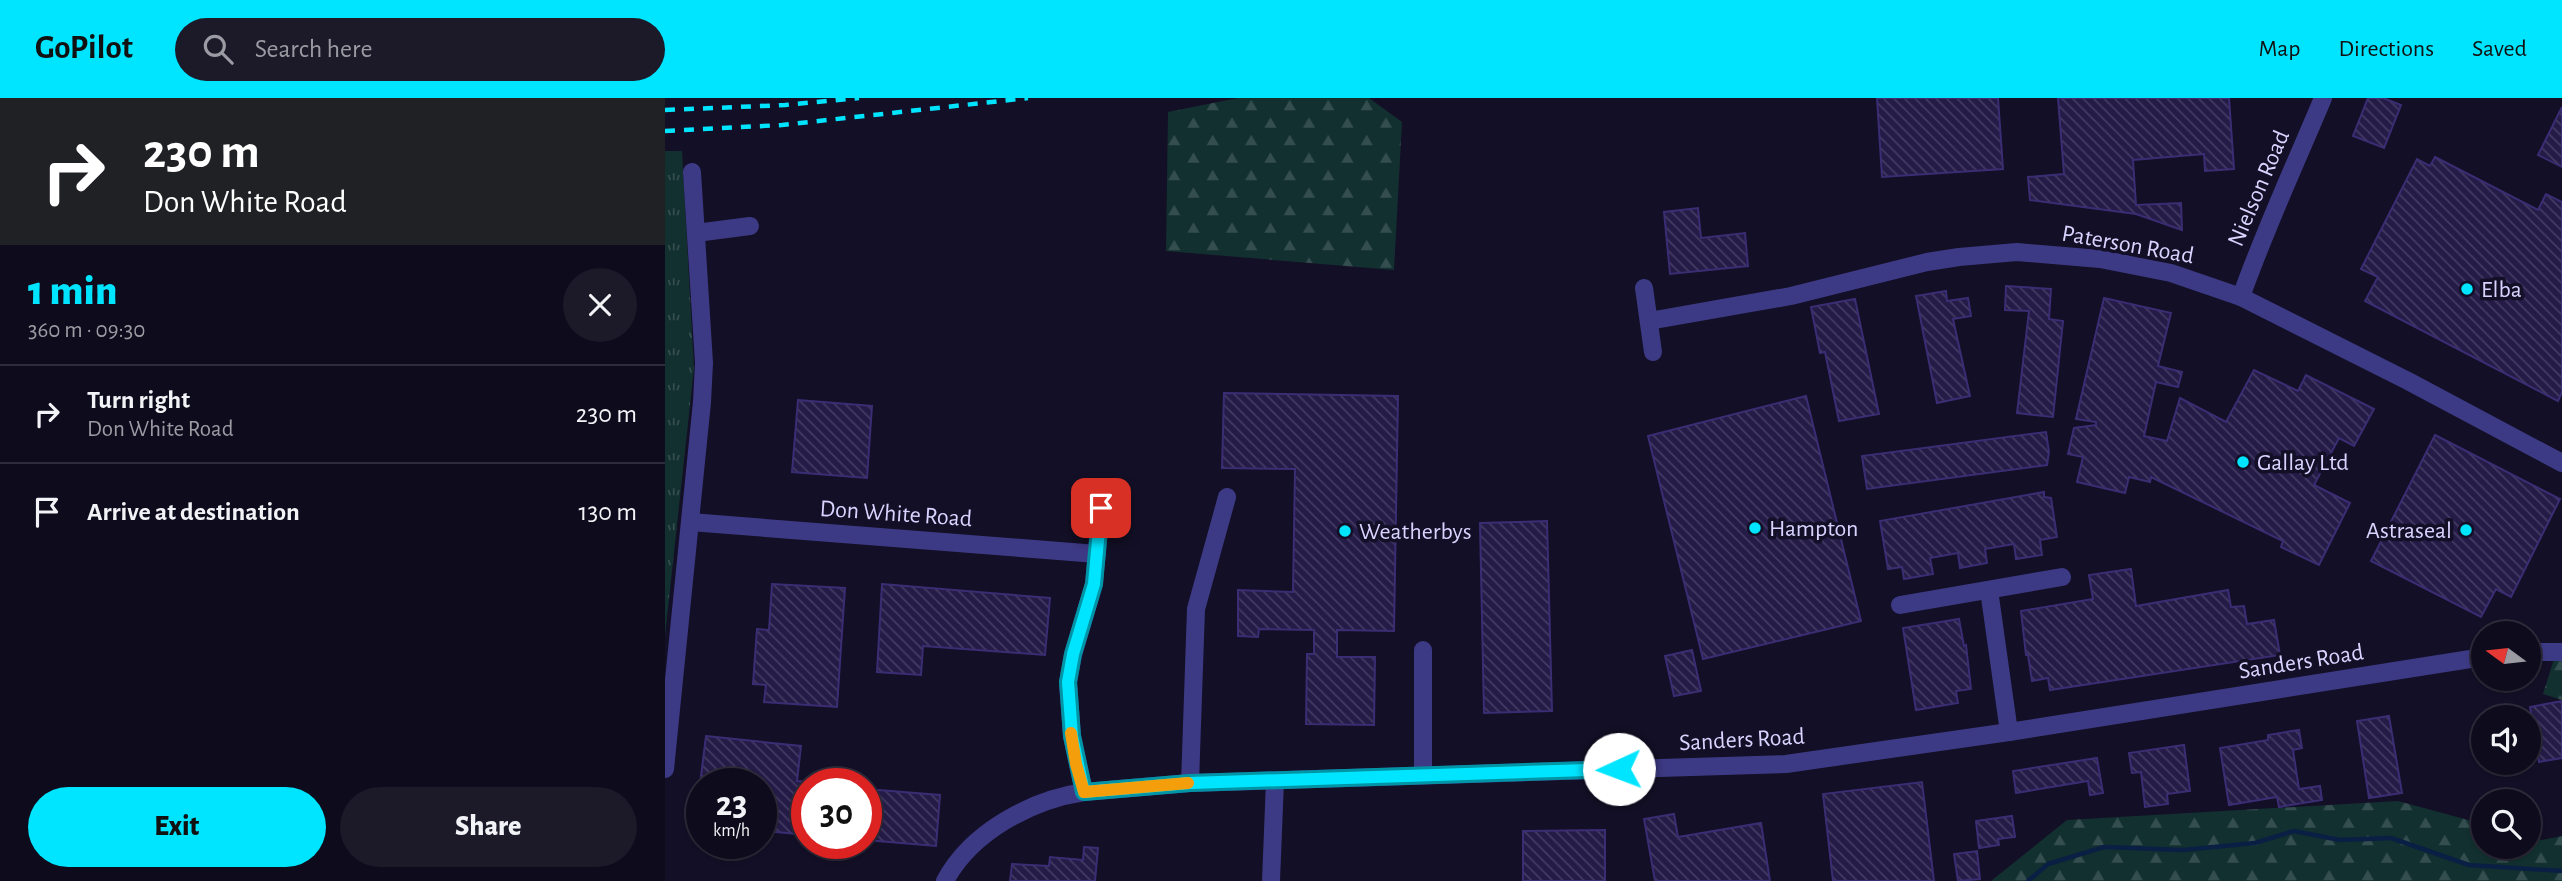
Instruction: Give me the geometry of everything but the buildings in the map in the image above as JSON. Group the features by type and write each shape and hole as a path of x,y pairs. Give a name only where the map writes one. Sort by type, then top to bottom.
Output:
{"street":[{"name":"Nielson Road","path":"2241,297 2269,223 2323,98"},
{"path":"665,769 704,363 692,172"},
{"path":"696,233 750,226"},
{"name":"Paterson Road","path":"1649,321 1791,296 1927,262 2017,253 2131,264 2171,273 2241,297 2443,399 2562,463"},
{"path":"1644,288 1653,352"},
{"path":"1084,792 1072,736 1068,682 1073,654 1094,584 1102,494"},
{"path":"1190,783 1196,609 1227,497"},
{"name":"Don White Road","path":"690,522 1097,554"},
{"path":"1900,605 2062,577"},
{"path":"1989,590 2009,732"},
{"path":"1423,650 1423,775"},
{"path":"2541,652 2562,652"},
{"name":"Sanders Road","path":"945,881 950,871 968,851 1007,820 1027,808 1084,792 1190,783 1786,764 2009,732 2471,659"},
{"path":"1271,881 1275,781"}],"green space":[{"path":"1238,98 1369,98 1402,122 1394,270 1166,251 1168,112"},
{"path":"665,151 682,151 694,368 665,636"},
{"path":"2562,656 2562,700 2543,694 2554,659"},
{"path":"2398,801 2471,821 2471,859 2541,859 2541,840 2562,836 2562,881 1991,881 2067,820"}],"waterway":[{"path":"2028,881 2048,864 2104,847 2183,850 2255,843 2294,831 2340,840 2391,838 2469,865 2562,871"}],"railway":[{"path":"665,110 785,105 859,98"},
{"path":"665,131 782,125 1028,98"}],"slow traffic":[{"path":"1071,733 1084,792 1188,783"}],"place":[{"name":"Elba","path":"2467,289"},
{"name":"Gallay Ltd","path":"2243,462"},
{"name":"Hampton","path":"1755,528"},
{"name":"Astraseal","path":"2466,530"},
{"name":"Weatherbys","path":"1345,531"}],"route":[{"path":"1101,508 1094,584 1073,654 1068,682 1076,764 1084,792 1190,783 1619,769"}]}
